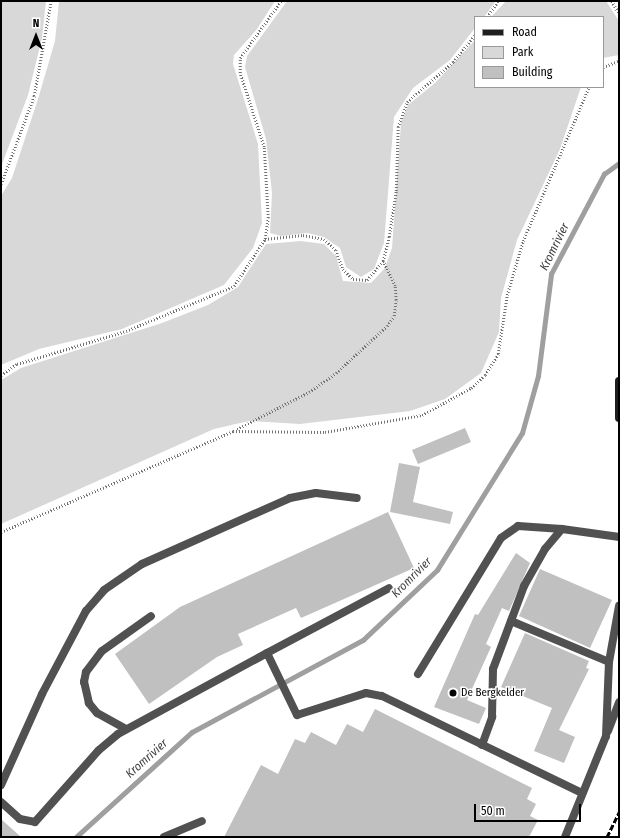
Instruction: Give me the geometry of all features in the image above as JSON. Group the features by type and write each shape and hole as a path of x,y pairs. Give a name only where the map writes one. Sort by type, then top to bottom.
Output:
{"street":[{"path":"619,381 619,418"}],"lane":[{"path":"1,785 42,694 86,611 104,590 142,564 290,498 316,493 357,498"},
{"path":"418,674 501,538 518,526 562,529 619,537"},
{"path":"482,745 492,717 493,669 533,567 562,529"},
{"path":"1,802 20,819 35,822 99,750 126,729 389,588"},
{"path":"606,736 609,662 619,606"},
{"path":"126,729 97,713 89,703 84,682 86,672 102,651 151,616"},
{"path":"511,621 609,662"},
{"path":"267,653 294,713 304,715 352,696 374,695 582,793"},
{"path":"565,837 619,702"},
{"path":"164,837 202,821"}],"path":[{"path":"1,184 34,96 51,1"},
{"path":"1,375 17,364 126,331 234,286 265,239 268,202 264,147 240,73 240,58 281,1"},
{"path":"488,16 498,1"},
{"path":"612,1 619,13"},
{"path":"265,239 303,235 324,239 336,250 343,269 354,279 367,280 383,261 396,191 398,127 407,102 453,62 474,36"},
{"path":"604,68 619,61"},
{"path":"233,431 325,432 422,415 444,406 485,376 501,344 507,295 523,241 589,88"},
{"path":"1,532 233,431 309,392 336,373 387,326 394,316 396,300 395,286 383,261"}],"green space":[{"path":"1,1 46,1 42,38 28,95 1,167"},
{"path":"59,1 275,1 257,29 234,55 233,64 258,144 262,223 253,248 224,285 122,329 39,349 1,365 1,196 12,178 38,99 55,41"},
{"path":"287,1 496,1 485,16 474,16 474,29 450,60 413,88 394,117 384,243 374,269 361,277 346,267 340,248 324,237 307,233 281,236 270,233 272,193 266,139 245,67 247,56"},
{"path":"506,1 606,1 619,21 619,55 604,58 604,16 492,16"},
{"path":"474,41 474,88 581,88 560,149 517,240 501,298 499,332 481,373 445,399 410,411 300,424 249,421 214,429 1,524 1,380 21,368 162,323 208,305 238,287 266,244 301,241 324,244 336,256 343,281 371,283 385,268 392,248 401,123 408,105 435,83"}],"building":[{"path":"465,428 471,442 418,464 412,450"},
{"path":"399,463 420,467 413,502 453,512 450,524 390,512"},
{"path":"388,512 414,568 301,618 296,608 238,634 243,645 217,657 149,704 115,654 180,607"},
{"path":"516,553 530,563 509,611 502,608 486,644 491,647 467,700 486,708 479,724 434,707 475,614 478,615"},
{"path":"540,569 612,600 590,648 519,616"},
{"path":"525,633 589,661 586,668 589,669 559,730 575,737 564,763 534,751 552,708 501,687"},
{"path":"375,709 532,788 527,799 536,804 530,816 538,820 529,837 224,837 261,765 278,774 295,739 305,743 311,732 336,745 347,724 363,732"},
{"path":"1,819 21,837 1,837"}],"waterway":[{"name":"Kromrivier","path":"76,837 192,732 363,640 437,570 522,433 538,376 551,274 604,174 619,163"}],"railway":[{"path":"607,837 619,812"}],"place":[{"name":"De Bergkelder","path":"453,693"}]}
